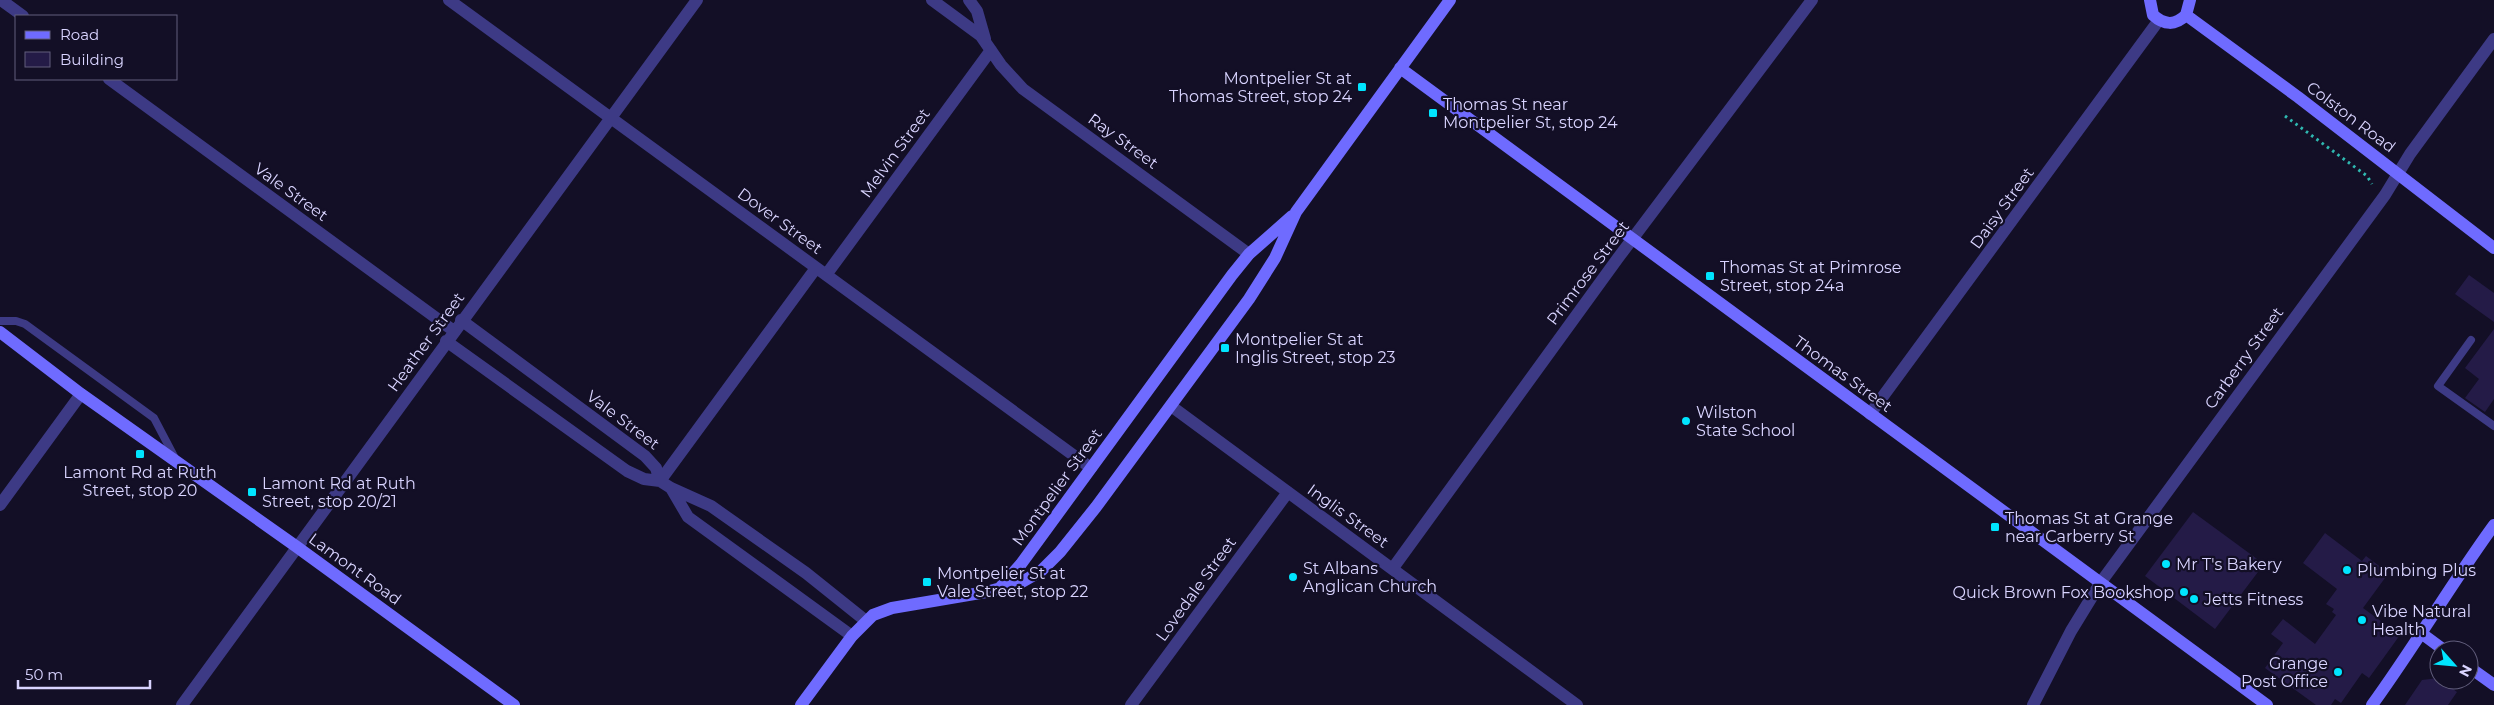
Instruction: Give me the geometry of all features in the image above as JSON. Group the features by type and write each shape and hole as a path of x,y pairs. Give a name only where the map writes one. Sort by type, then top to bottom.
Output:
{"street":[{"path":"1,0 22,15"},
{"name":"Dover Street","path":"449,0 1091,468"},
{"name":"Heather Street","path":"182,705 697,0"},
{"name":"Ray Street","path":"932,0 973,29 989,47 1008,74 1023,89 1249,254"},
{"name":"Ray Street","path":"969,0 977,11 989,47"},
{"name":"Montpelier Street","path":"999,589 1034,576 1060,552 1171,406 1254,292 1275,258 1296,212 1450,0"},
{"name":"Primrose Street","path":"1393,568 1633,239 1812,0"},
{"path":"2150,0 2153,15 2159,20 2174,24 2186,15 2190,0"},
{"name":"Colston Road","path":"2186,15 2494,248"},
{"name":"Daisy Street","path":"1870,414 2159,20"},
{"name":"Carberry Street","path":"2033,705 2071,631 2100,582 2385,195 2397,173 2494,39"},
{"name":"Melvin Street","path":"665,485 821,271 989,47"},
{"name":"Thomas Street","path":"1400,68 2267,705"},
{"name":"Vale Street","path":"110,80 454,331 645,456 656,468 665,485 688,517 852,636"},
{"name":"Montpelier Street","path":"999,589 1249,254 1296,212"},
{"name":"Vale Street","path":"454,331 612,462 639,478 665,485 717,510 806,573 866,621"},
{"name":"Lamont Road","path":"0,332 81,394 297,547 513,705"},
{"path":"0,505 81,394"},
{"name":"Inglis Street","path":"1171,406 1577,705"},
{"name":"Lovedale Street","path":"1131,705 1288,492"},
{"path":"2372,705 2437,606 2494,525"},
{"path":"801,705 852,636 866,621 892,608 999,589"},
{"path":"2421,633 2430,640"},
{"path":"2479,675 2494,686"}],"lane":[{"name":"Lamont Road","path":"0,321 16,320 25,324 154,418 176,460"},
{"path":"2471,340 2438,386 2494,426"}],"path":[{"path":"2284,116 2367,176 2372,184"}],"building":[{"path":"2469,275 2494,293 2494,322 2455,294"},
{"path":"2494,329 2494,399 2485,412 2465,398 2479,379 2465,368"},
{"path":"2193,512 2264,564 2215,629 2145,576"},
{"path":"2325,533 2362,561 2366,556 2382,568 2379,573 2385,578 2363,608 2400,635 2369,678 2362,673 2341,703 2335,699 2331,705 2316,705 2265,668 2283,643 2271,634 2283,619 2315,644 2336,615 2332,612 2334,609 2326,604 2337,589 2303,563"},
{"path":"2429,679 2429,690 2454,690 2457,692 2448,705 2405,705 2422,680"}],"place":[{"name":"Montpelier St at Thomas Street, stop 24","path":"1362,87"},
{"name":"Thomas St near Montpelier St, stop 24","path":"1433,113"},
{"name":"Thomas St at Primrose Street, stop 24a","path":"1710,276"},
{"name":"Montpelier St at Inglis Street, stop 23","path":"1225,348"},
{"name":"Wilston State School","path":"1686,421"},
{"name":"Lamont Rd at Ruth Street, stop 20","path":"140,454"},
{"name":"Lamont Rd at Ruth Street, stop 20/21","path":"252,492"},
{"name":"Thomas St at Grange near Carberry St","path":"1995,527"},
{"name":"Mr T's Bakery","path":"2166,564"},
{"name":"Plumbing Plus","path":"2347,570"},
{"name":"St Albans Anglican Church","path":"1293,577"},
{"name":"Montpelier St at Vale Street, stop 22","path":"927,582"},
{"name":"Quick Brown Fox Bookshop","path":"2184,592"},
{"name":"Jetts Fitness","path":"2194,599"},
{"name":"Vibe Natural Health","path":"2362,620"},
{"name":"Grange Post Office","path":"2338,672"}]}
